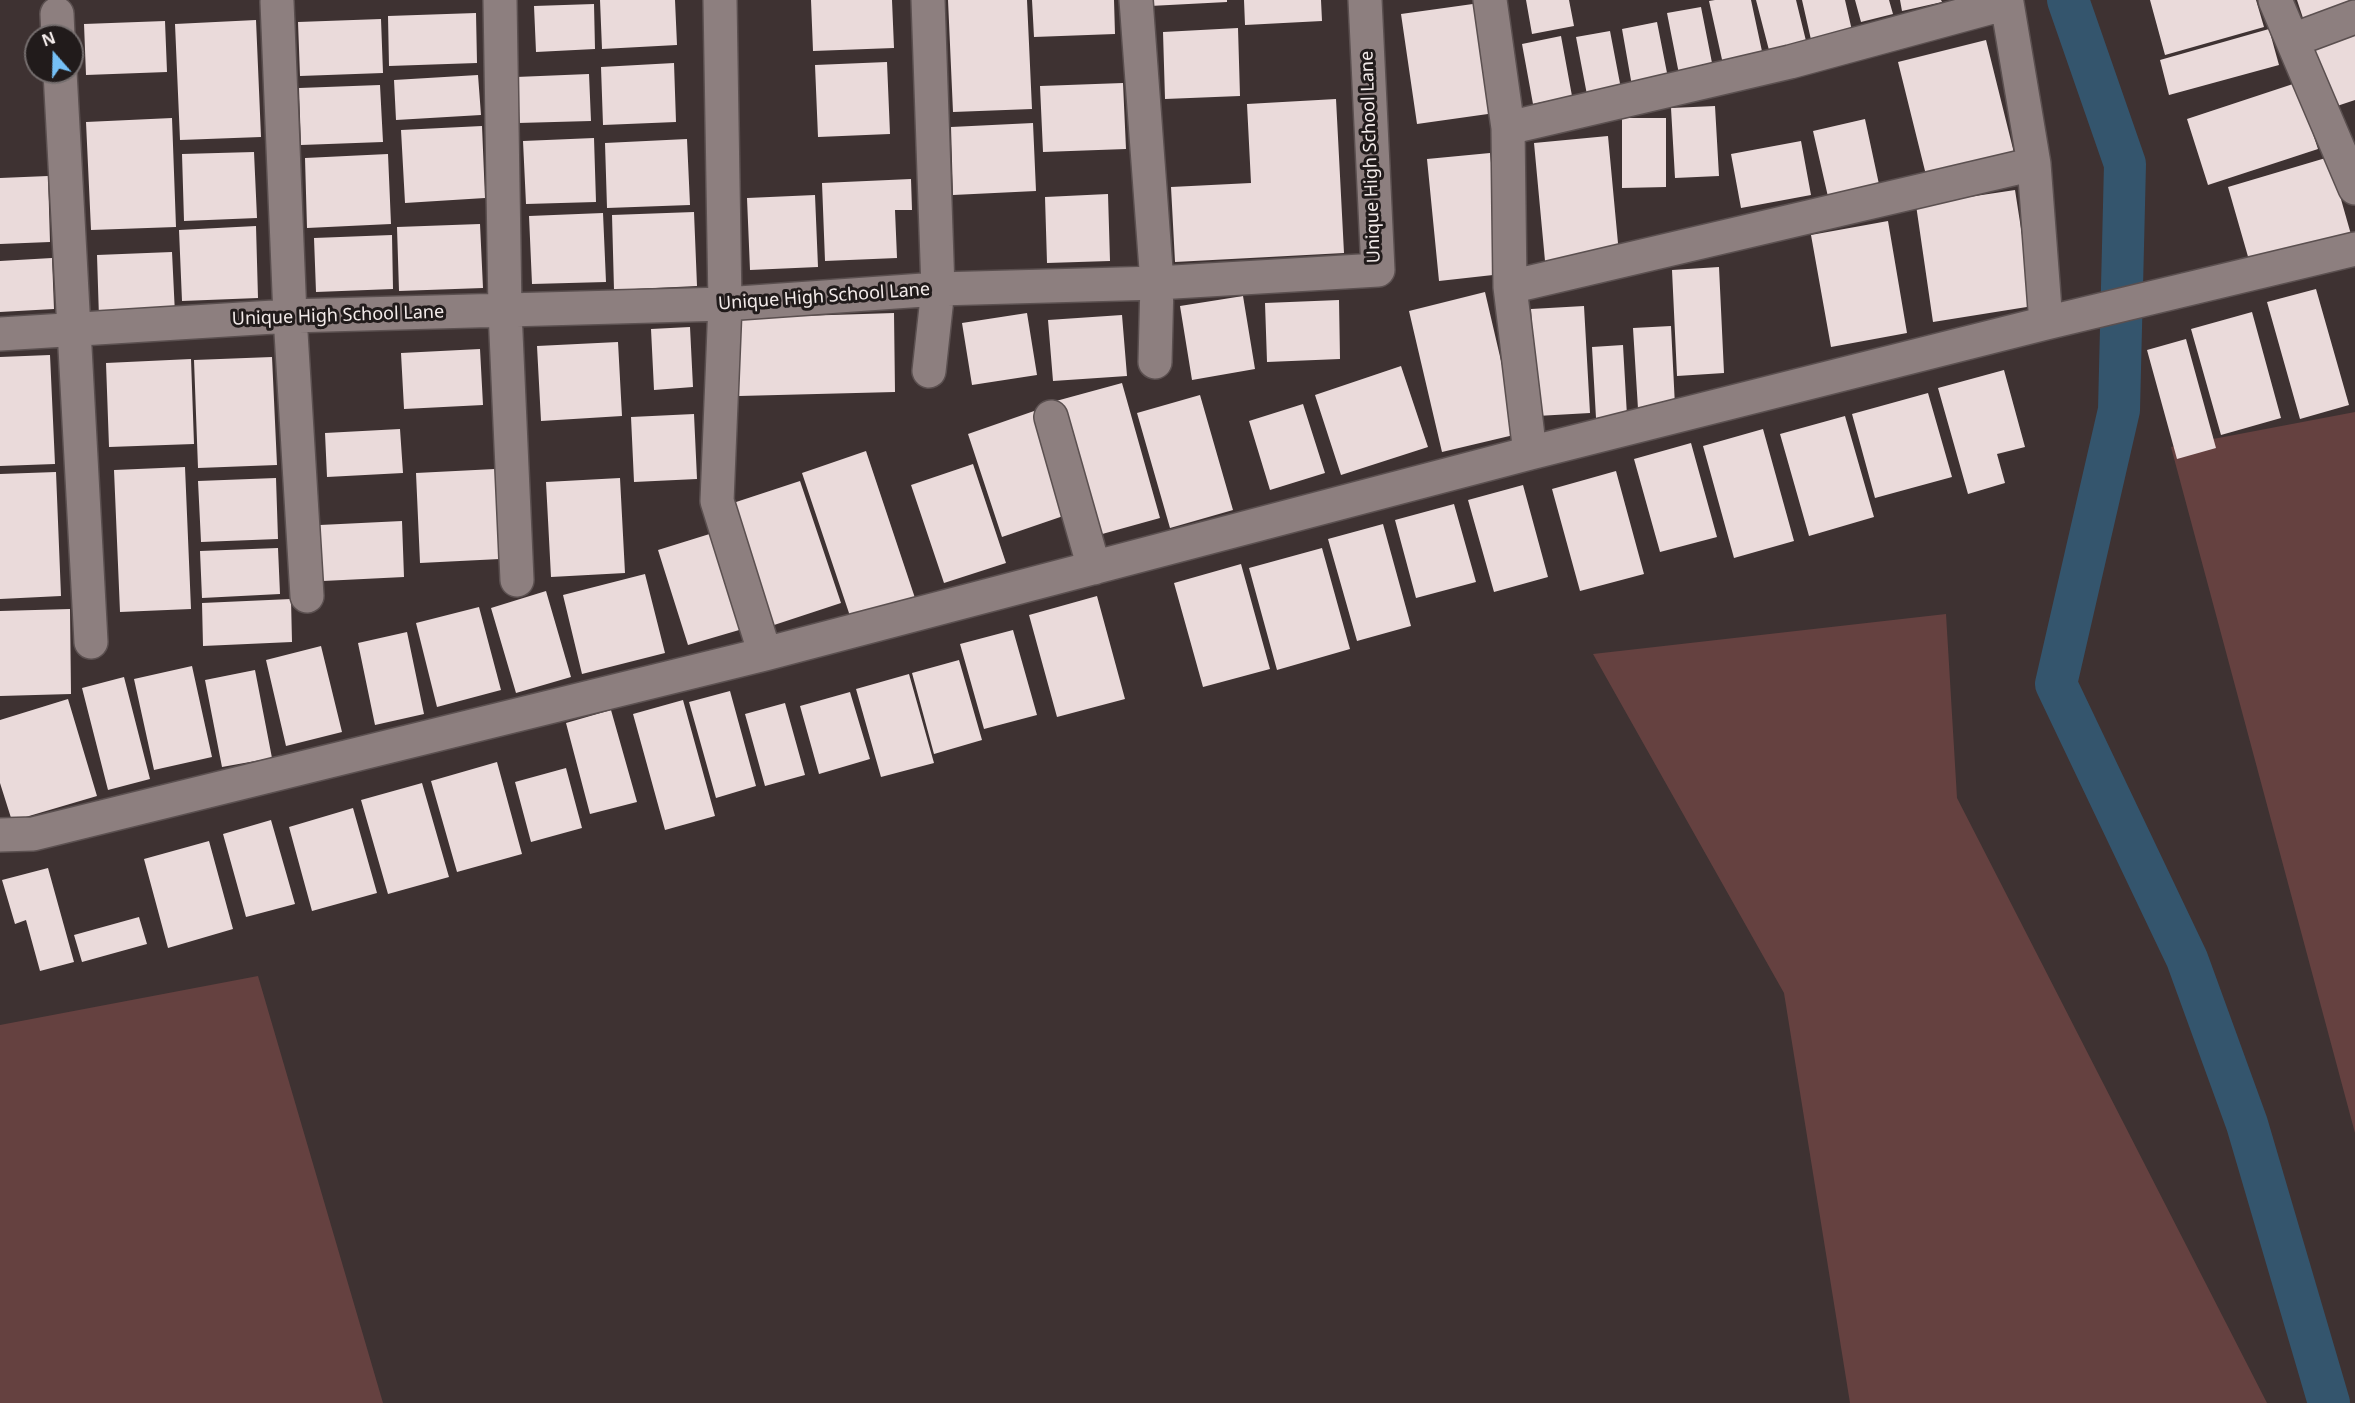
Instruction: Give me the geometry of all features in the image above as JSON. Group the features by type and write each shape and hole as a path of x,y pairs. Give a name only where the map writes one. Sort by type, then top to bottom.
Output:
{"street":[{"path":"500,0 505,311 517,580"},
{"path":"720,0 725,304 717,501 765,654"},
{"path":"928,0 938,289 929,371"},
{"path":"1136,0 1156,283 1155,362"},
{"name":"Unique High School Lane","path":"0,334 290,316 725,304 938,289 1156,283 1378,270 1365,0"},
{"path":"1490,0 1508,128 1510,287 1530,453"},
{"path":"2275,0 2355,188"},
{"path":"276,2 290,316 307,596"},
{"path":"1508,128 1790,62 2007,3 2034,165 2046,323"},
{"path":"2293,40 2355,17"},
{"path":"61,84 76,328 91,642"},
{"path":"1510,287 2034,165"},
{"path":"0,835 33,834 765,654 1530,453 2046,323 2355,249"},
{"path":"1051,417 1094,568"}],"shaded area":[{"path":"2355,412 2355,1133 2171,447"},
{"path":"1946,614 1957,798 2267,1403 1850,1403 1784,993 1593,654"},
{"path":"258,976 383,1403 0,1403 0,1025"}],"building":[{"path":"600,0 675,0 677,45 602,49"},
{"path":"811,0 892,0 894,48 813,51"},
{"path":"948,0 1027,0 1032,109 953,112"},
{"path":"1032,0 1114,0 1115,34 1034,37"},
{"path":"1150,0 1227,0 1227,2 1150,6"},
{"path":"1244,0 1321,0 1322,21 1245,25"},
{"path":"1526,0 1569,0 1574,26 1532,34"},
{"path":"1751,0 1763,56 1723,64 1709,1"},
{"path":"1756,0 1796,0 1807,45 1770,54"},
{"path":"1802,0 1845,0 1853,35 1812,44"},
{"path":"1855,0 1889,0 1893,14 1861,22"},
{"path":"1900,0 1941,0 1942,2 1902,11"},
{"path":"2150,0 2256,0 2264,27 2165,55"},
{"path":"2297,0 2355,0 2355,3 2304,21"},
{"path":"1480,3 1495,113 1417,124 1401,14"},
{"path":"594,4 595,49 536,52 534,6"},
{"path":"1701,7 1713,68 1679,74 1667,13"},
{"path":"476,13 477,63 389,66 388,16"},
{"path":"381,19 383,73 300,76 298,22"},
{"path":"256,20 261,137 180,140 175,24"},
{"path":"165,21 167,72 86,75 84,24"},
{"path":"1657,22 1668,78 1632,86 1622,29"},
{"path":"2355,24 2355,100 2328,109 2306,40"},
{"path":"1238,28 1240,96 1165,99 1163,32"},
{"path":"2269,29 2279,65 2169,95 2160,60"},
{"path":"1610,31 1622,94 1588,100 1576,37"},
{"path":"1561,36 1572,96 1533,104 1522,44"},
{"path":"1986,40 2015,157 1927,179 1898,62"},
{"path":"887,62 890,134 818,137 815,65"},
{"path":"674,63 676,122 603,125 601,67"},
{"path":"589,74 591,121 518,123 516,77"},
{"path":"478,75 481,115 396,120 394,80"},
{"path":"1123,83 1126,149 1043,152 1040,86"},
{"path":"2296,83 2318,149 2208,185 2187,119"},
{"path":"380,85 383,142 301,145 299,88"},
{"path":"1336,99 1344,253 1175,262 1171,187 1251,183 1247,104"},
{"path":"1715,106 1719,176 1675,178 1671,108"},
{"path":"172,118 176,227 91,230 86,122"},
{"path":"1622,118 1666,118 1666,187 1622,188"},
{"path":"1865,119 1880,189 1829,201 1813,131"},
{"path":"1033,123 1036,191 953,195 951,127"},
{"path":"482,126 485,198 405,203 401,130"},
{"path":"1608,136 1619,254 1545,261 1534,143"},
{"path":"594,138 596,202 526,204 523,141"},
{"path":"687,139 690,205 607,208 605,143"},
{"path":"1801,141 1811,195 1741,208 1731,154"},
{"path":"254,152 257,218 184,221 182,154"},
{"path":"1490,153 1502,274 1439,281 1427,159"},
{"path":"388,154 391,224 307,228 305,158"},
{"path":"2329,157 2352,238 2251,267 2228,187"},
{"path":"48,176 50,242 0,244 0,178"},
{"path":"911,179 912,210 895,210 897,258 825,261 822,183"},
{"path":"2015,190 2033,306 1933,322 1916,205"},
{"path":"1108,194 1110,261 1047,263 1045,197"},
{"path":"815,195 818,267 750,270 747,198"},
{"path":"694,212 697,286 614,290 612,215"},
{"path":"603,213 606,282 532,284 529,216"},
{"path":"1888,221 1907,333 1831,347 1811,235"},
{"path":"480,224 483,288 399,291 397,227"},
{"path":"256,226 258,298 182,301 179,230"},
{"path":"392,235 393,289 316,292 314,238"},
{"path":"172,252 175,314 99,318 97,255"},
{"path":"52,258 54,309 0,312 0,261"},
{"path":"1719,267 1724,373 1677,376 1672,270"},
{"path":"2316,289 2349,405 2300,419 2267,302"},
{"path":"1485,292 1518,434 1442,452 1409,311"},
{"path":"1243,296 1255,369 1192,380 1180,306"},
{"path":"1339,300 1340,359 1267,362 1265,303"},
{"path":"1584,306 1590,413 1537,416 1531,309"},
{"path":"2252,312 2281,418 2221,435 2191,329"},
{"path":"894,313 895,392 739,396 738,318"},
{"path":"1027,313 1037,375 972,385 962,323"},
{"path":"1122,315 1127,376 1053,381 1048,320"},
{"path":"1671,326 1675,406 1638,409 1633,328"},
{"path":"690,327 693,387 654,390 651,329"},
{"path":"2186,339 2216,448 2177,459 2147,350"},
{"path":"618,342 622,416 541,421 537,346"},
{"path":"1623,345 1627,416 1596,418 1592,347"},
{"path":"480,349 483,405 404,409 401,353"},
{"path":"50,355 55,464 0,466 0,357"},
{"path":"272,357 277,465 198,468 194,360"},
{"path":"191,359 194,444 109,447 106,363"},
{"path":"1401,366 1428,447 1341,475 1315,395"},
{"path":"2004,370 2025,447 1997,454 2005,483 1968,494 1938,388"},
{"path":"1122,383 1160,518 1095,536 1056,401"},
{"path":"1928,393 1952,477 1875,498 1852,414"},
{"path":"1200,395 1233,510 1170,528 1137,413"},
{"path":"1303,404 1325,473 1270,490 1249,421"},
{"path":"1037,410 1072,513 1002,537 968,434"},
{"path":"694,414 697,479 634,482 631,417"},
{"path":"1845,416 1874,517 1809,536 1780,434"},
{"path":"400,429 403,473 327,477 325,433"},
{"path":"1763,429 1794,541 1734,558 1703,446"},
{"path":"1691,443 1717,537 1660,552 1634,459"},
{"path":"866,451 915,598 851,619 802,473"},
{"path":"973,464 1006,563 944,583 911,485"},
{"path":"185,467 191,609 120,612 114,470"},
{"path":"495,469 500,559 420,563 416,473"},
{"path":"1616,471 1644,574 1580,591 1552,489"},
{"path":"56,472 61,596 0,599 0,474"},
{"path":"276,478 278,539 201,542 198,481"},
{"path":"620,478 625,573 551,577 546,482"},
{"path":"800,481 841,603 771,626 730,504"},
{"path":"1523,485 1548,577 1494,592 1468,500"},
{"path":"1454,504 1476,582 1416,598 1395,520"},
{"path":"402,521 404,577 323,581 320,525"},
{"path":"1383,524 1411,626 1357,641 1328,539"},
{"path":"716,532 746,628 688,645 658,550"},
{"path":"278,548 280,594 202,598 200,551"},
{"path":"1322,548 1350,649 1277,670 1249,568"},
{"path":"1241,564 1270,669 1203,687 1174,583"},
{"path":"645,574 665,653 582,674 563,595"},
{"path":"546,591 571,677 516,693 491,608"},
{"path":"1097,596 1125,699 1057,717 1029,615"},
{"path":"291,599 292,642 203,646 202,603"},
{"path":"479,607 501,690 437,707 416,623"},
{"path":"70,609 71,694 0,696 0,611"},
{"path":"1013,630 1037,715 984,729 960,644"},
{"path":"407,632 424,714 375,725 358,643"},
{"path":"321,646 342,732 286,746 266,660"},
{"path":"959,660 982,740 934,754 912,673"},
{"path":"192,666 212,757 154,770 134,679"},
{"path":"255,670 272,758 222,767 205,680"},
{"path":"909,674 934,763 881,777 856,689"},
{"path":"124,677 150,779 108,790 82,688"},
{"path":"730,691 756,786 716,798 689,702"},
{"path":"850,692 870,759 819,774 800,706"},
{"path":"68,699 97,796 12,821 0,783 0,720"},
{"path":"683,700 715,816 665,830 633,714"},
{"path":"785,703 805,775 765,786 745,714"},
{"path":"611,710 637,802 590,814 566,723"},
{"path":"497,762 522,854 457,872 431,781"},
{"path":"566,768 582,828 531,842 515,782"},
{"path":"422,783 449,877 388,894 361,800"},
{"path":"353,808 377,893 312,911 289,827"},
{"path":"271,820 295,904 246,917 223,834"},
{"path":"209,841 233,929 168,948 144,859"},
{"path":"48,868 74,962 40,971 26,920 15,924 2,880"},
{"path":"139,917 147,944 82,962 74,935"}],"waterway":[{"path":"2068,0 2125,164 2119,410 2056,684 2187,959 2247,1124 2329,1403"}]}
